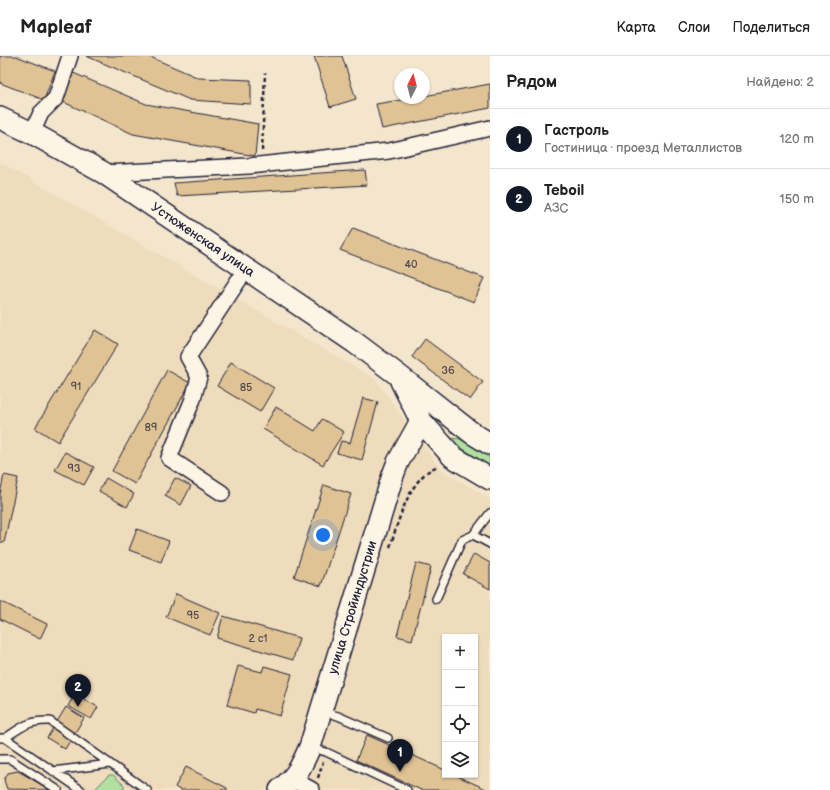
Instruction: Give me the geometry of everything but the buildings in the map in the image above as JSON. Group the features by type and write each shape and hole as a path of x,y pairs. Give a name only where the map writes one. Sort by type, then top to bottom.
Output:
{"main road":[{"name":"Устюженская улица","path":"0,118 32,133 104,173 354,342 472,433 490,444"},
{"name":"Устюженская улица","path":"398,375 421,421 453,457 490,479"},
{"name":"Устюженская улица","path":"421,421 472,433"},
{"name":"улица Стройиндустрии","path":"286,785 301,766 318,750 321,712 393,475 398,462 421,421"}],"street":[{"path":"32,133 41,113 56,98 70,56"},
{"path":"104,173 262,164 389,151 490,128"},
{"path":"222,493 169,458 193,399 199,377 188,357 246,269"},
{"path":"286,785 311,790"}],"lane":[{"path":"436,599 462,540 473,535 490,513"},
{"path":"473,535 490,544"},
{"path":"321,712 338,716 388,738"},
{"path":"82,790 2,738 27,724 38,720 50,722 147,790"},
{"path":"318,750 407,790"},
{"path":"0,759 10,759 58,790"},
{"path":"53,771 110,764"}],"path":[{"path":"262,164 265,73"},
{"path":"390,550 401,512 411,492 423,477 430,471 442,465"},
{"path":"311,790 319,776 318,750"}],"shaded area":[{"path":"0,162 375,379 441,470 490,499 490,790 0,790"}],"green space":[{"path":"451,438 460,439 490,458 490,466 449,440"},
{"path":"109,775 113,775 124,785 123,790 97,790 96,788"}],"place":[{"name":"Teboil","path":"78,707"},
{"name":"Гастроль","path":"400,772"}]}
